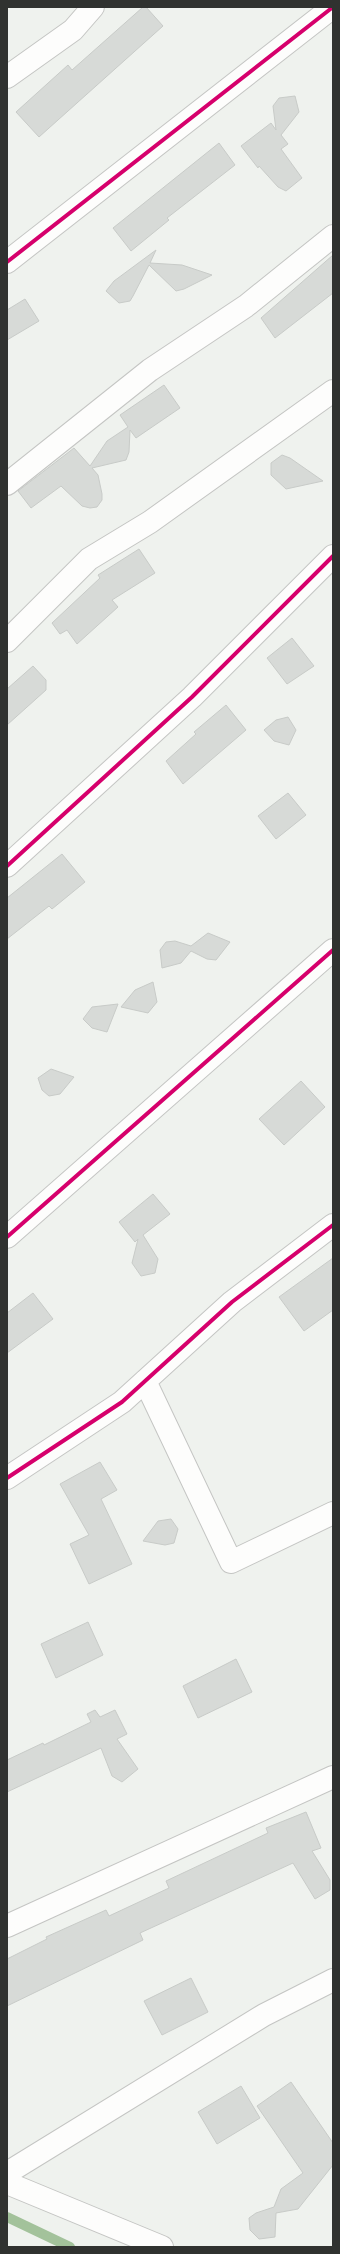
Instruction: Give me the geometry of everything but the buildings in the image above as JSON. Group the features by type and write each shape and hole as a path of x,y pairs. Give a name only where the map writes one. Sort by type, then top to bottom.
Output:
{"street":[{"path":"7,77 73,30 93,7"},
{"path":"7,262 333,7"},
{"path":"7,484 150,370 246,306 333,236"},
{"path":"7,640 89,559 150,522 333,391"},
{"path":"7,866 192,697 333,556"},
{"path":"7,1237 333,950"},
{"path":"7,1478 122,1402 232,1302 333,1225"},
{"path":"145,1381 231,1562 333,1513"},
{"path":"7,1926 333,1777"},
{"path":"7,2173 264,2015 333,1980"},
{"path":"7,2183 162,2247"}],"waterway":[{"path":"7,2217 70,2247"}],"cycle path":[{"path":"7,262 333,7"},
{"path":"7,866 192,697 333,556"},
{"path":"7,1237 333,950"},
{"path":"7,1478 122,1402 232,1302 333,1225"}]}
